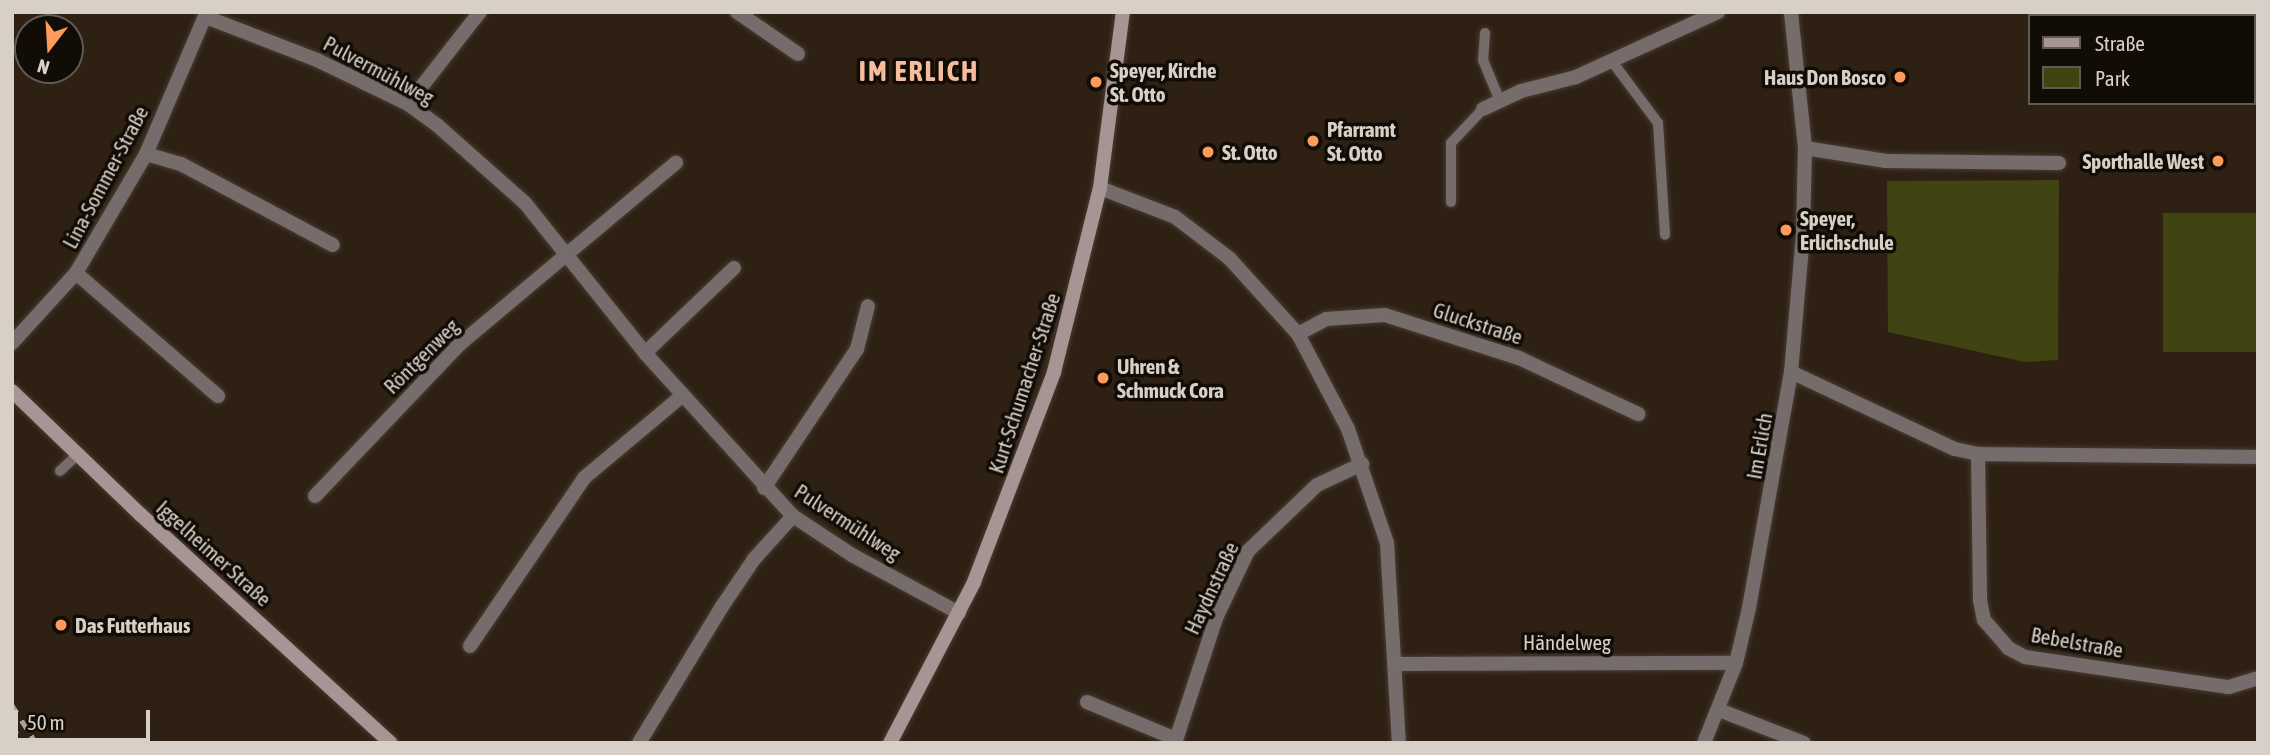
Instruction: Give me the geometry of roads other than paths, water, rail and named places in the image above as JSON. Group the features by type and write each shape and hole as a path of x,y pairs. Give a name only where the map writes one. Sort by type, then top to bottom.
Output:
{"main road":[{"name":"Kurt-Schumacher-Straße","path":"890,743 959,613 1008,501 1054,372 1100,188 1123,12"},
{"name":"Iggelheimer Straße","path":"12,391 391,743"}],"street":[{"path":"408,104 480,12"},
{"path":"737,12 798,54"},
{"path":"1483,109 1576,77 1718,12"},
{"name":"Im Erlich","path":"1704,743 1736,663 1785,429 1803,235 1805,148 1791,12"},
{"name":"Pulvermühlweg","path":"207,15 317,60 408,104 497,174 645,353 764,488 793,516 852,555 959,613"},
{"name":"Lina-Sommer-Straße","path":"12,343 76,273 146,154 207,15"},
{"path":"1805,148 1886,161 2059,163"},
{"path":"146,154 181,164 333,245"},
{"path":"566,257 676,163"},
{"path":"1100,188 1175,217 1229,258 1298,334 1362,464 1387,543 1397,664 1399,743"},
{"name":"Röntgenweg","path":"315,496 460,344 566,257"},
{"path":"645,353 734,268"},
{"path":"76,273 218,396"},
{"path":"764,488 857,349 868,306"},
{"name":"Gluckstraße","path":"1298,334 1326,319 1361,313 1385,316 1519,358 1638,414"},
{"path":"1791,372 1955,449 1979,454 2258,457"},
{"path":"470,646 584,478 684,395"},
{"name":"Bebelstraße","path":"1979,454 1980,600 1984,620 2008,648 2025,657 2229,687 2258,678"},
{"name":"Haydnstraße","path":"1087,702 1176,741 1216,618 1248,551 1317,485 1362,464"},
{"path":"639,743 754,559 793,516"},
{"name":"Händelweg","path":"1397,664 1736,663"},
{"path":"1719,710 1804,743"}],"lane":[{"path":"1485,33 1483,60 1500,101"},
{"path":"1611,60 1658,123 1665,235"},
{"path":"1451,202 1451,143 1483,109"},
{"path":"60,471 79,453"}],"railway":[{"path":"12,705 36,743"},
{"path":"12,726 23,743"}],"place":[{"name":"Haus Don Bosco","path":"1900,77"},
{"name":"Speyer, Kirche St. Otto","path":"1096,82"},
{"name":"Pfarramt St. Otto","path":"1313,141"},
{"name":"St. Otto","path":"1208,152"},
{"name":"Sporthalle West","path":"2218,161"},
{"name":"Speyer, Erlichschule","path":"1786,230"},
{"name":"Uhren & Schmuck Cora","path":"1103,378"},
{"name":"Das Futterhaus","path":"61,625"}],"district":[{"name":"IM ERLICH","path":"919,71"}]}
